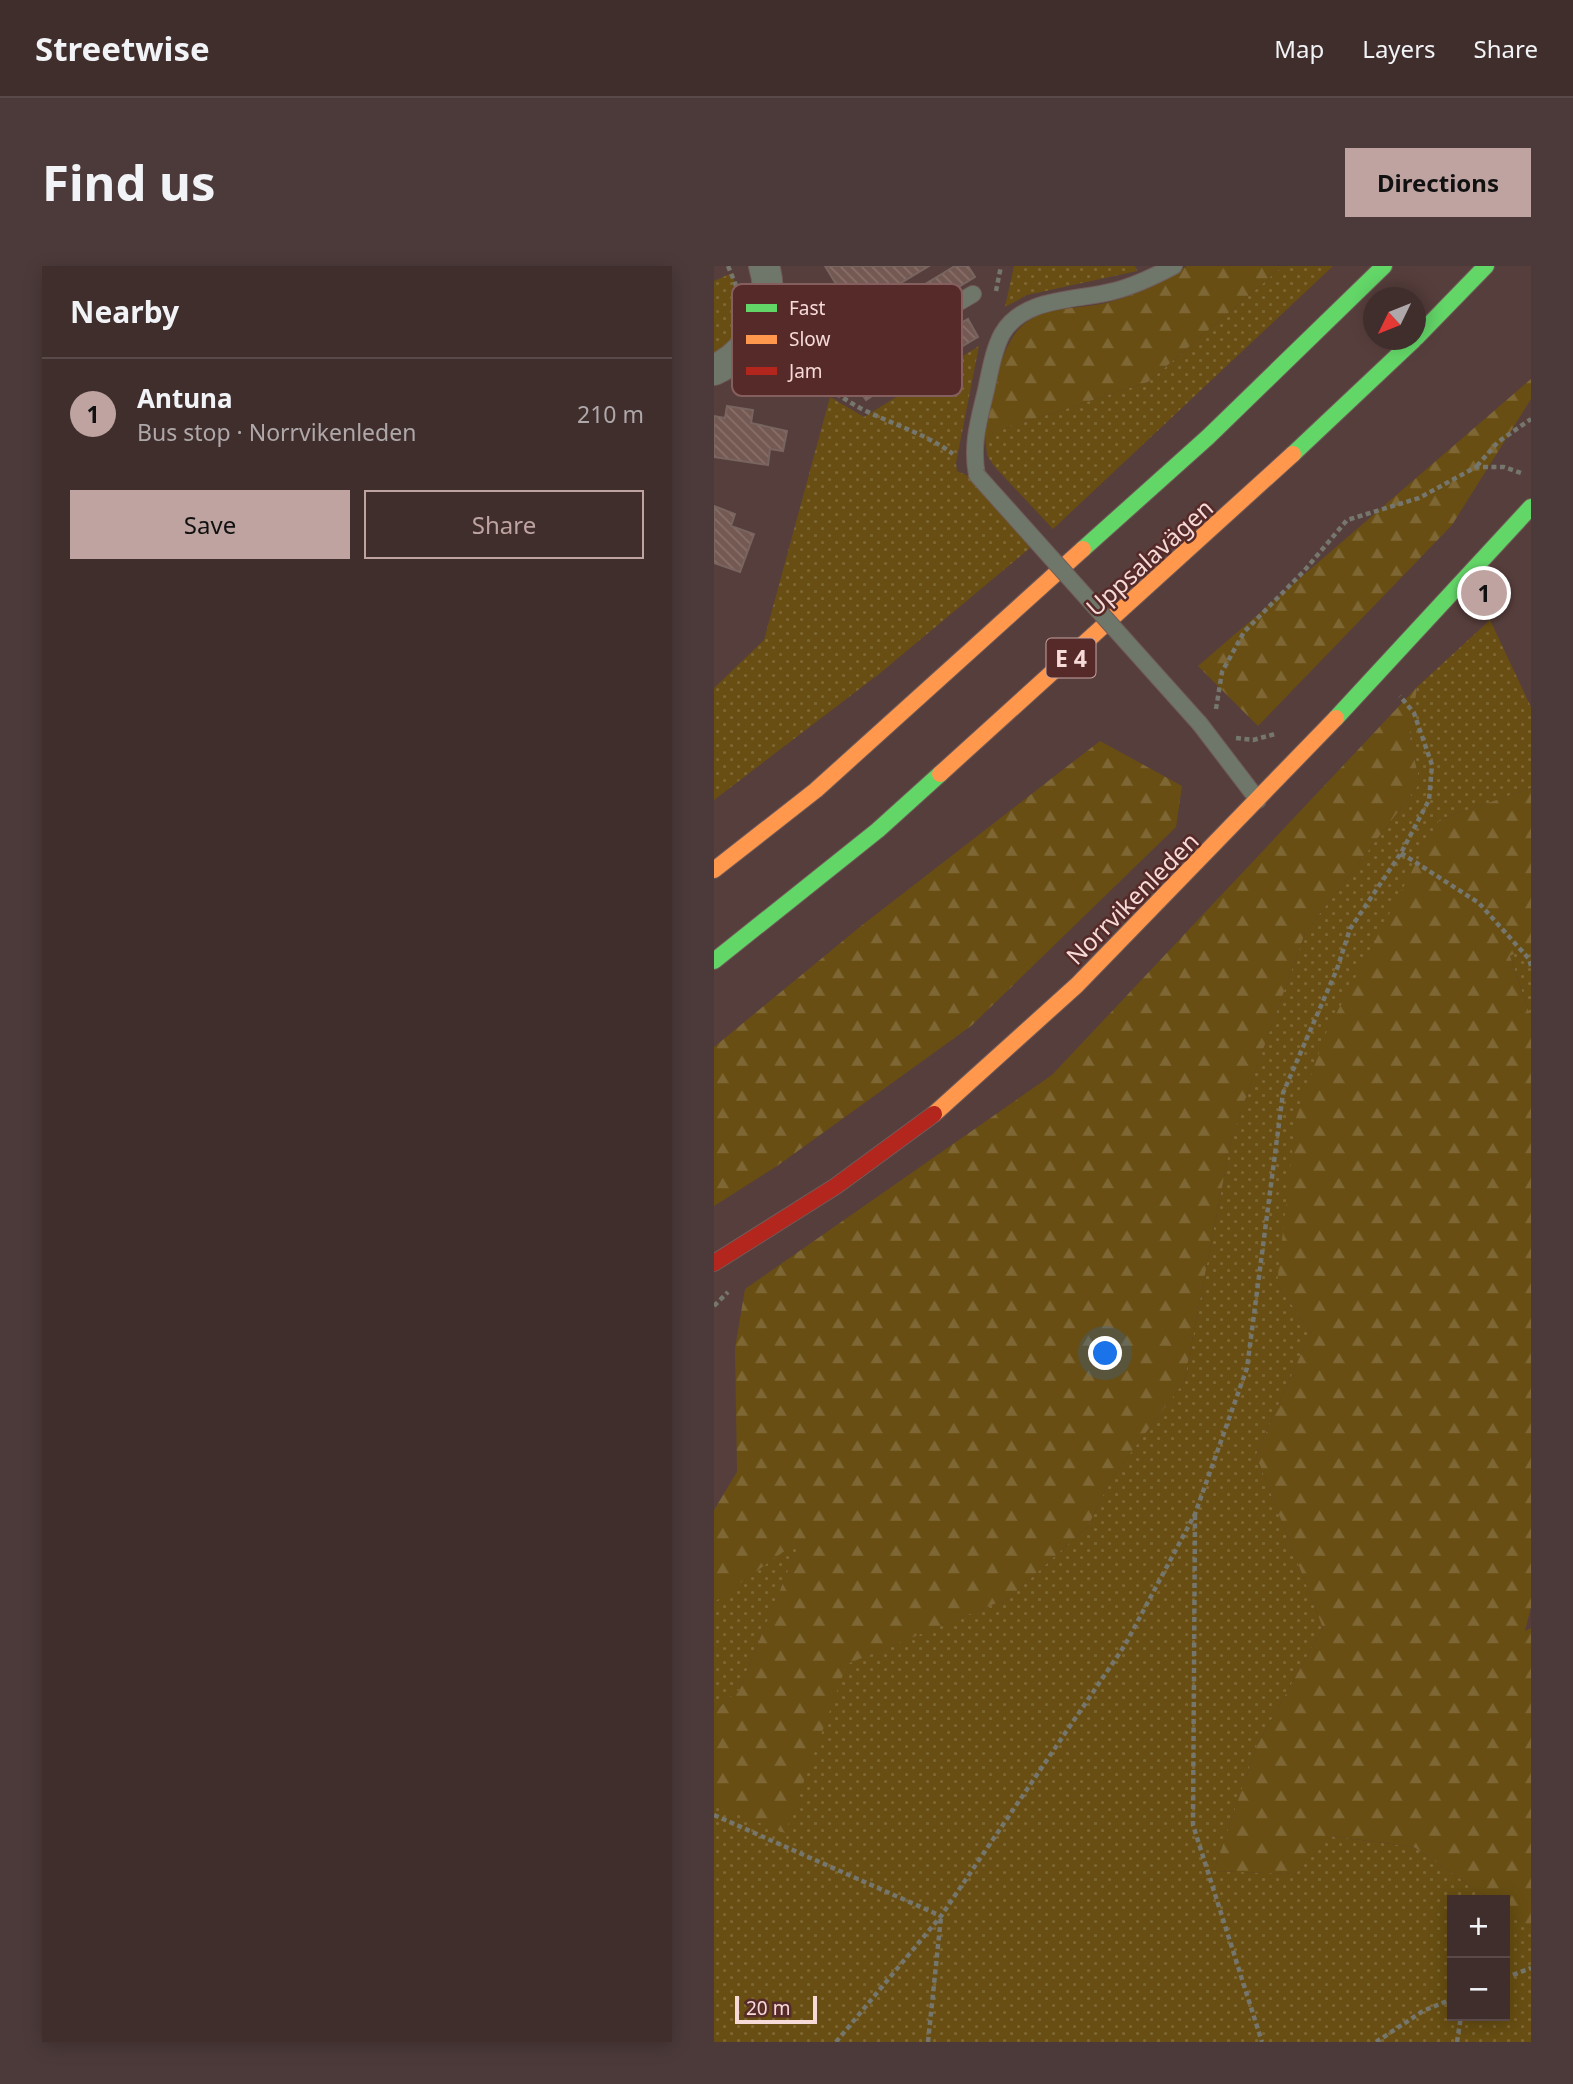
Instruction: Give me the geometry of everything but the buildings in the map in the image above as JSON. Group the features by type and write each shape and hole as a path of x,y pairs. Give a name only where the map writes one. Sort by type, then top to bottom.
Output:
{"main road":[{"name":"Uppsalavägen","path":"714,870 816,790 1208,437 1384,266"},
{"name":"Uppsalavägen","path":"1426,328 1486,266"},
{"name":"Uppsalavägen","path":"714,961 878,830 1220,524 1403,350"},
{"name":"Norrvikenleden","path":"714,1263 905,1137 991,1066 1118,946 1259,801 1531,507"}],"street":[{"path":"764,266 766,284"},
{"path":"714,370 732,360"}],"lane":[{"path":"1174,266 1150,279 1114,291 1042,305 1027,312 1004,331 996,348 974,440 977,475 1200,724 1259,801"},
{"path":"962,300 973,294"}],"path":[{"path":"842,396 877,416 938,442 977,475"},
{"path":"1200,724 1216,709 1222,672 1244,632 1304,571 1347,520 1419,498 1476,467 1498,442 1531,419"},
{"path":"1476,467 1504,467 1531,477"},
{"path":"836,2042 941,1916 1125,1645 1195,1514 1247,1368 1283,1093 1338,969 1350,929 1401,853 1429,800 1432,765 1414,713 1377,673"},
{"path":"1231,737 1253,740 1279,732"},
{"path":"1401,853 1479,903 1529,959 1531,966"},
{"path":"1195,1514 1193,1825 1262,2042"},
{"path":"714,1815 941,1916"},
{"path":"928,2042 941,1916"},
{"path":"1510,1976 1531,1968"},
{"path":"1376,2042 1423,2011 1447,2000"},
{"path":"1457,2042 1460,2021"}],"green space":[{"path":"1014,266 1135,266 1137,271 1027,295 1005,307"},
{"path":"1187,266 1283,266 1148,382 985,435 997,375 1005,352 1019,329 1029,320 1041,314 1096,305 1131,295 1159,283"},
{"path":"1283,266 1333,266 1053,529 994,466 987,455 985,435 1148,382"},
{"path":"732,273 736,284 732,284 732,343 727,350 714,355 714,281"},
{"path":"979,346 956,463 957,471 973,478 1030,548 879,674 714,800 714,688 764,640 830,397 864,417 898,396 962,396 962,356"},
{"path":"1531,379 1531,399 1452,525 1258,726 1198,666"},
{"path":"1490,620 1531,707 1531,788 1439,820 1277,1284 1311,1332 1256,1455 1323,1628 1257,1745 1214,1871 1295,1874 1330,1836 1414,1847 1484,1895 1447,1895 1447,2021 1510,2021 1510,1913 1531,1928 1531,2042 714,2042 714,1805 785,1832 846,1664 1009,1598 1088,1526 1111,1479 1184,1382 1232,1136 1305,933 1420,783 1410,740 1417,687"},
{"path":"1417,687 1410,740 1420,783 1305,933 1232,1136 1184,1382 1111,1479 1088,1526 1009,1598 847,1664 785,1833 714,1805 714,1712 739,1690 801,1539 714,1602 714,1510 737,1472 735,1348 745,1289 1052,1075"},
{"path":"1100,741 1182,786 1176,827 971,1026 777,1166 714,1206 714,1047 861,926"},
{"path":"1531,788 1531,945 1510,956 1531,1018 1531,1607 1525,1631 1531,1628 1531,1928 1510,1913 1510,1895 1484,1895 1414,1847 1331,1836 1295,1874 1214,1871 1257,1745 1323,1628 1256,1455 1311,1332 1277,1284 1296,1118 1326,1033 1439,820"},
{"path":"1531,945 1531,1018 1510,955"},
{"path":"802,1537 739,1690 714,1712 714,1602"}],"traffic: fast":[{"path":"1083,549 1208,437 1384,266"},
{"path":"1426,328 1486,266"},
{"path":"1293,454 1403,350"},
{"path":"1336,718 1531,507"},
{"path":"714,961 878,830 940,774"}],"traffic: slow":[{"path":"940,774 1293,454"},
{"path":"714,870 816,790 1083,549"},
{"path":"934,1114 1077,985 1336,718"}],"traffic: jam":[{"path":"714,1263 836,1186 934,1114"}],"place":[{"name":"Antuna","path":"1484,593"}]}
